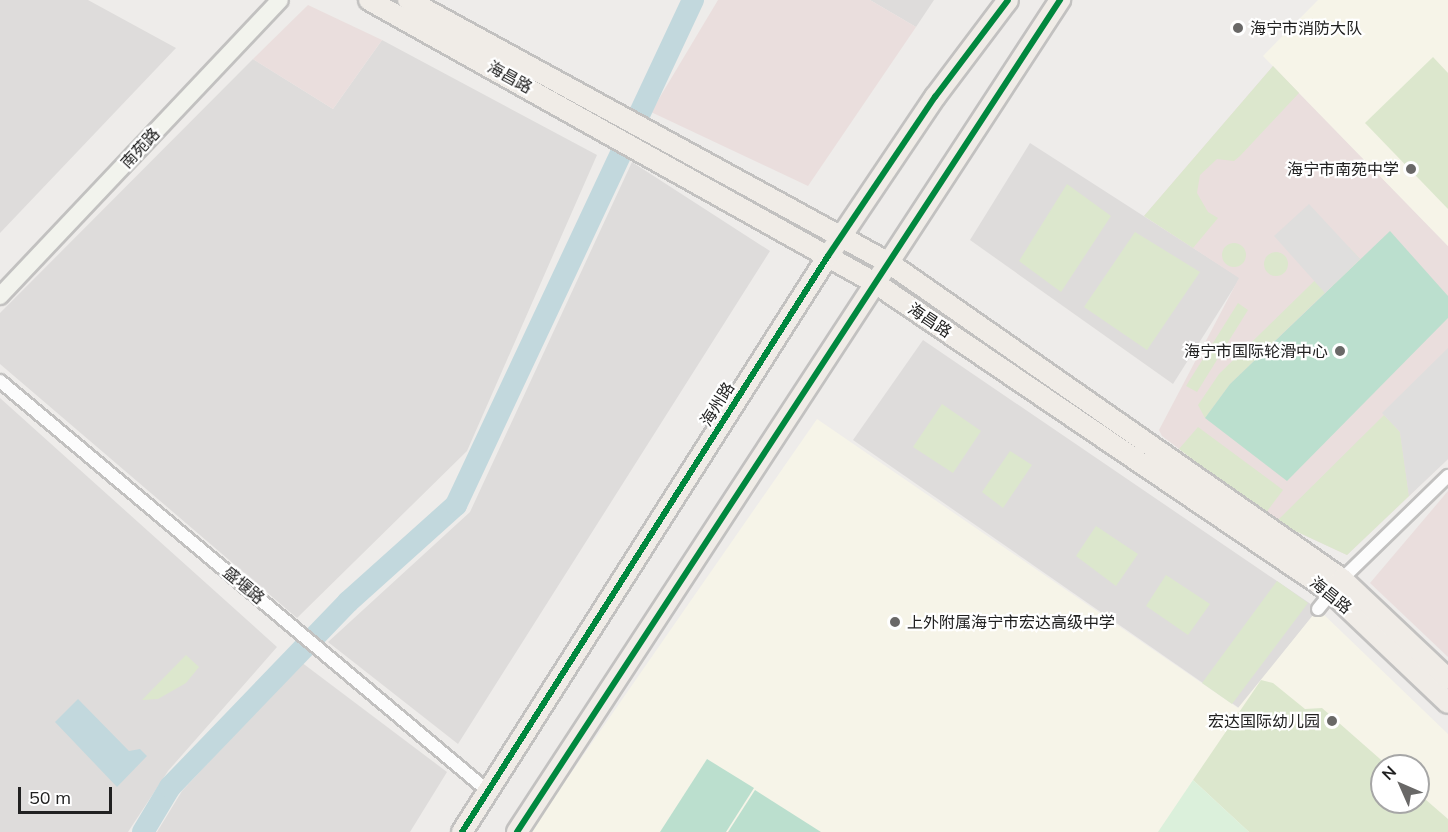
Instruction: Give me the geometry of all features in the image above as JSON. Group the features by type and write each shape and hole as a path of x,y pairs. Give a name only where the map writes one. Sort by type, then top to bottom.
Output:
{"main road":[{"name":"海昌路","path":"369,0 889,263 1336,585 1448,679"},
{"name":"海昌路","path":"408,0 590,110"},
{"name":"海州路","path":"462,832 828,256 935,97 1008,0"},
{"path":"517,832 1060,0"},
{"name":"海昌路","path":"672,155 828,256 875,283 1336,585 1448,703"}],"street":[{"name":"南苑路","path":"0,296 280,0"},
{"name":"盛堰路","path":"0,381 488,791"},
{"path":"1318,609 1336,585 1448,476"}],"shaded area":[{"path":"0,0 88,0 176,48 0,233"},
{"path":"718,0 870,0 916,27 808,186 651,112"},
{"path":"870,0 934,0 916,27"},
{"name":"海宁市南苑中学","path":"1318,0 1448,0 1448,246 1263,56"},
{"path":"308,5 382,40 333,109 253,59"},
{"path":"382,40 597,155 467,451 297,618 0,364 0,313 253,59 333,109"},
{"path":"1273,66 1448,246 1448,459 1347,555 1276,522 1162,436 1159,430 1239,278 1144,216"},
{"path":"1030,143 1240,278 1173,384 970,240"},
{"path":"632,162 770,251 458,744 328,642 470,512"},
{"path":"1309,204 1360,259 1325,293 1274,236"},
{"path":"923,340 1318,609 1239,708 853,440"},
{"path":"1448,348 1448,459 1409,496 1400,432 1382,413"},
{"path":"0,398 277,647 168,771 128,832 0,832"},
{"name":"上外附属海宁市宏达高级中学","path":"817,419 1238,708 1318,609 1448,734 1448,832 530,832"},
{"path":"1448,491 1448,657 1370,583"},
{"path":"301,662 447,772 410,832 157,832 182,791"}],"green space":[{"path":"1433,57 1448,73 1448,209 1365,123"},
{"path":"1273,66 1299,93 1234,161 1217,159 1200,175 1197,193 1208,212 1218,218 1193,248 1144,216"},
{"path":"1067,184 1111,216 1061,292 1019,261"},
{"name":"海宁市国际轮滑中心","path":"1390,231 1448,296 1448,318 1287,481 1205,418 1230,384"},
{"path":"1135,232 1200,272 1147,350 1084,307"},
{"path":"1234,243 1243,246 1246,255 1243,264 1234,267 1225,264 1222,255 1225,246"},
{"path":"1349,247 1360,259 1230,384 1205,418 1198,405 1219,374"},
{"path":"1276,252 1285,255 1288,264 1285,273 1276,276 1267,273 1264,264 1267,255"},
{"path":"1238,303 1248,310 1197,392 1186,386"},
{"path":"942,404 981,431 953,473 913,447"},
{"path":"1384,415 1400,432 1409,496 1347,555 1276,522"},
{"path":"1198,427 1283,490 1265,514 1179,449"},
{"path":"1010,451 1032,465 1003,508 982,492"},
{"path":"1096,526 1138,554 1116,586 1076,556"},
{"path":"1166,575 1210,604 1188,635 1146,606"},
{"path":"1277,581 1308,603 1232,704 1202,683"},
{"path":"186,655 199,667 186,683 158,699 142,700"},
{"path":"1261,680 1273,683 1305,709 1322,708 1374,754 1370,754 1370,814 1430,814 1430,803 1448,819 1448,832 1249,832 1193,780"},
{"path":"707,759 754,788 726,832 660,832"},
{"path":"1193,780 1249,832 1158,832"},
{"path":"755,790 821,832 728,832"}],"water":[{"path":"78,699 129,751 140,749 147,756 117,787 55,722"}],"waterway":[{"path":"143,832 170,787 348,602 456,505 693,0"}],"cycle path":[{"path":"462,832 828,256 935,97 1008,0"},
{"path":"517,832 1060,0"}],"place":[{"name":"海宁市消防大队","path":"1238,28"},
{"name":"海宁市南苑中学","path":"1411,169"},
{"name":"海宁市国际轮滑中心","path":"1340,351"},
{"name":"上外附属海宁市宏达高级中学","path":"895,622"},
{"name":"宏达国际幼儿园","path":"1332,721"}]}
